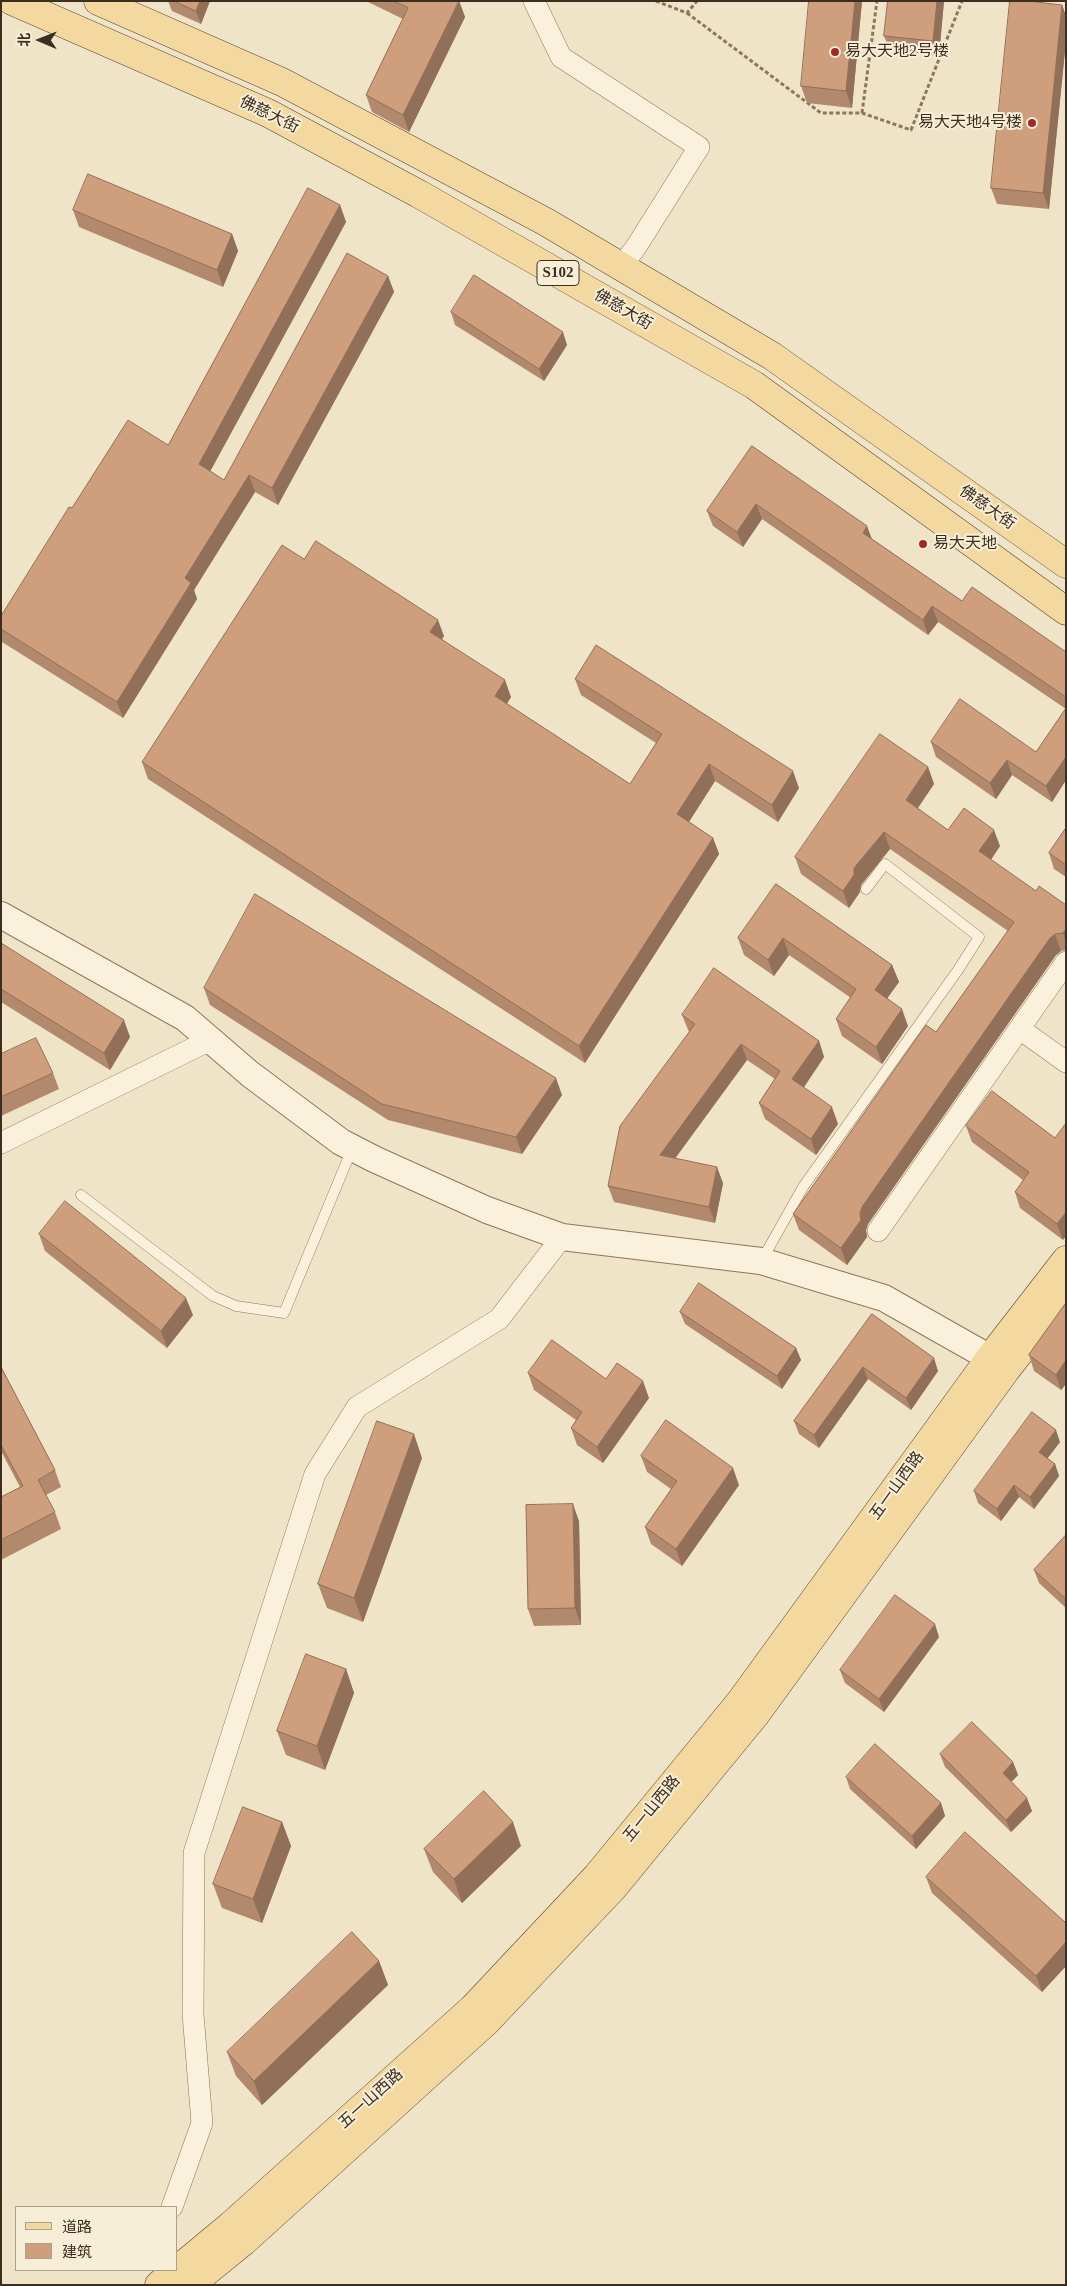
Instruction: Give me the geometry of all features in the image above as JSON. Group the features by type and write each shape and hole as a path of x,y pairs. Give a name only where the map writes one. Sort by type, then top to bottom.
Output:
{"main road":[{"name":"佛慈大街","path":"12,1 268,113 419,194 754,385 1066,611"},
{"name":"佛慈大街","path":"98,1 282,82 546,222 772,356 1066,564"},
{"name":"五一山西路","path":"190,2285 243,2242 486,2022 613,1888 756,1714 998,1364 1066,1260"},
{"name":"五一山西路","path":"178,2269 230,2226 473,2008 597,1876 740,1702 998,1364 1066,1293"},
{"name":"五一山西路","path":"158,2285 175,2271"}],"street":[{"path":"534,1 561,58 699,146 636,247 621,267"},
{"path":"1,915 185,1018 250,1074 341,1142 488,1210 562,1237 761,1261 884,1298 998,1364"},
{"path":"878,1231 1066,962"},
{"path":"1020,1029 1066,1062"},
{"path":"1,1143 210,1040"},
{"path":"172,2206 202,2123 193,2014 194,1853 315,1474 358,1407 499,1319 562,1237"},
{"path":"155,2271 158,2285"}],"lane":[{"path":"761,1261 803,1187 958,970 979,937 886,864 866,889"},
{"path":"81,1195 213,1296 236,1306 284,1313 352,1148"}],"path":[{"path":"656,1 687,13 821,113 862,112 911,130 962,1"},
{"path":"687,13 698,1"},
{"path":"862,112 877,1"}],"building":[{"path":"174,1 200,1 196,11"},
{"path":"394,1 459,1 403,115 366,95 408,8"},
{"name":"易大天地2号楼","path":"809,1 855,1 846,91 801,86"},
{"path":"888,1 937,1 933,41 884,36"},
{"name":"易大天地4号楼","path":"1010,1 1062,5 1043,193 991,188"},
{"path":"88,174 232,234 217,270 73,210"},
{"path":"308,188 340,205 199,464 224,480 347,253 388,276 272,488 249,475 185,578 191,583 117,702 1,629 1,616 69,507 72,508 128,420 168,445"},
{"path":"474,275 563,332 539,369 451,312"},
{"path":"752,446 867,526 863,533 962,601 972,587 1066,652 1066,697 932,606 923,620 756,504 737,532 707,511"},
{"path":"316,541 438,620 430,632 505,680 495,696 630,784 662,734 575,679 596,645 793,771 772,805 709,764 677,814 713,838 579,1046 142,762 282,545 304,559"},
{"path":"960,699 1036,752 1066,708 1066,757 1046,786 1007,760 990,783 931,742"},
{"path":"880,734 928,767 906,800 948,830 964,808 994,830 979,851 1036,891 1039,886 1066,905 1066,929 1063,933 1055,934 1050,938 862,1207 861,1220 841,1248 793,1214 926,1025 936,1032 1014,922 884,832 854,868 854,875 843,891 795,857"},
{"path":"1066,828 1066,865 1049,853"},
{"path":"776,884 892,965 875,990 902,1009 876,1047 836,1019 856,989 783,938 768,960 738,938"},
{"path":"255,894 556,1078 516,1137 382,1104 204,988"},
{"path":"1,943 124,1020 104,1053 1,989"},
{"path":"714,968 819,1041 792,1079 832,1107 811,1139 759,1103 780,1071 741,1044 660,1155 717,1167 709,1207 608,1186 620,1126 695,1024 682,1015"},
{"path":"36,1038 53,1073 1,1097 1,1054"},
{"path":"992,1091 1055,1138 1066,1123 1066,1212 1057,1224 1015,1192 1029,1172 966,1126"},
{"path":"65,1201 186,1298 161,1331 39,1234"},
{"path":"699,1283 796,1348 777,1376 680,1312"},
{"path":"1066,1303 1066,1360 1056,1375 1029,1355"},
{"path":"872,1314 934,1358 906,1398 863,1367 814,1435 794,1421"},
{"path":"552,1340 606,1379 617,1363 643,1381 597,1447 571,1428 582,1412 528,1373"},
{"path":"1,1367 55,1470 38,1480 55,1512 1,1540 1,1497 23,1486 1,1445"},
{"path":"1032,1412 1056,1430 1039,1452 1055,1464 1030,1497 1014,1485 997,1509 974,1491"},
{"path":"666,1420 733,1468 676,1549 645,1527 677,1481 641,1456"},
{"path":"377,1421 414,1434 354,1598 318,1584"},
{"path":"573,1504 575,1608 528,1609 526,1505"},
{"path":"1066,1535 1066,1599 1034,1570"},
{"path":"895,1595 935,1624 879,1699 840,1670"},
{"path":"306,1654 346,1669 317,1746 277,1731"},
{"path":"972,1722 1013,1762 1003,1773 1027,1798 1006,1820 940,1754"},
{"path":"875,1744 941,1803 912,1836 846,1777"},
{"path":"484,1791 513,1822 454,1879 424,1849"},
{"path":"243,1807 282,1822 253,1899 213,1884"},
{"path":"965,1832 1066,1923 1066,1942 1036,1976 926,1877"},
{"path":"352,1932 379,1961 254,2081 227,2052"}],"place":[{"name":"易大天地2号楼","path":"835,52"},
{"name":"易大天地4号楼","path":"1032,123"},
{"name":"易大天地","path":"923,544"}]}
